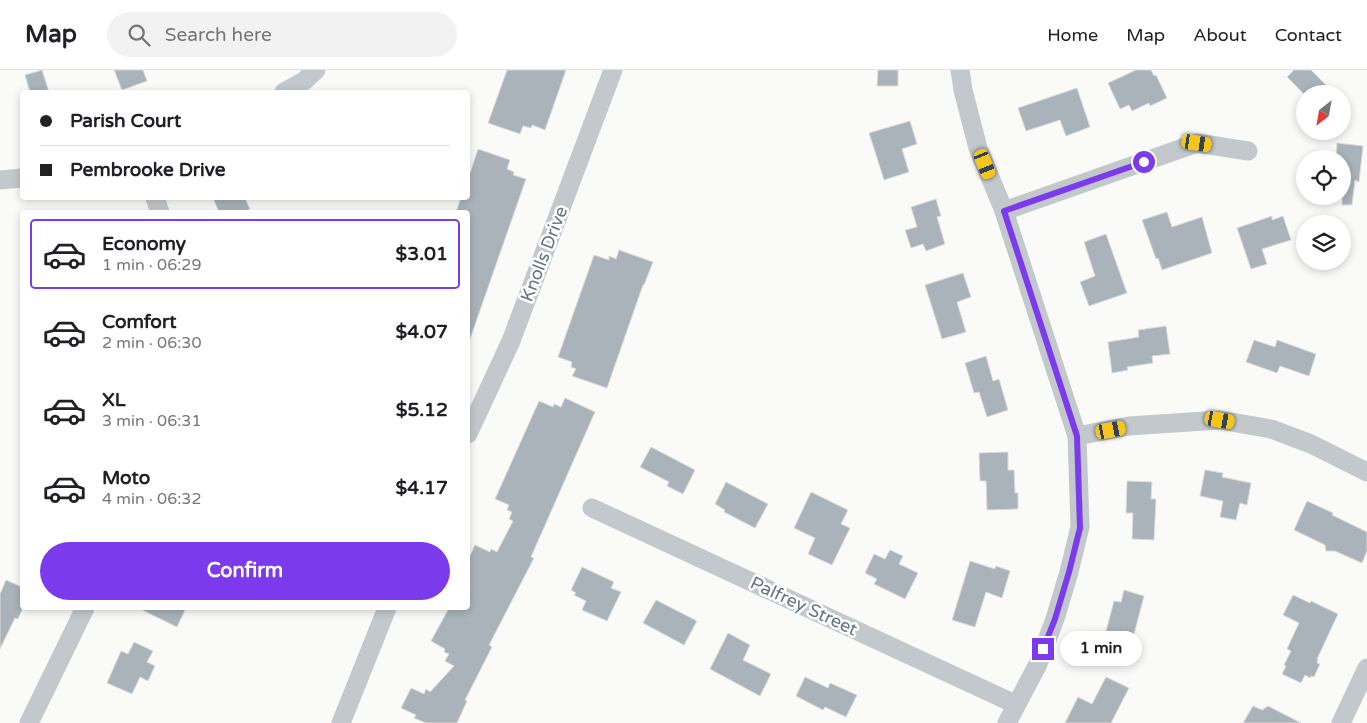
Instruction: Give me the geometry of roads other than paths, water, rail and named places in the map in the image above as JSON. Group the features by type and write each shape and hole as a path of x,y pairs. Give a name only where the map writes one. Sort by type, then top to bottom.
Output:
{"street":[{"path":"288,90 304,81 316,70"},
{"name":"Knolls Drive","path":"470,430 511,341 613,70"},
{"path":"960,70 963,90 978,148 1004,211 1077,436 1080,528 1055,619 1038,664 1015,704 1007,723"},
{"path":"1004,211 1197,143 1248,151"},
{"path":"0,180 20,178"},
{"path":"1077,436 1128,426 1220,420 1271,429 1311,444 1367,472"},
{"name":"Palfrey Street","path":"592,508 1015,704"},
{"path":"29,723 84,610"},
{"path":"341,723 386,610"},
{"path":"1341,723 1367,668"}]}
